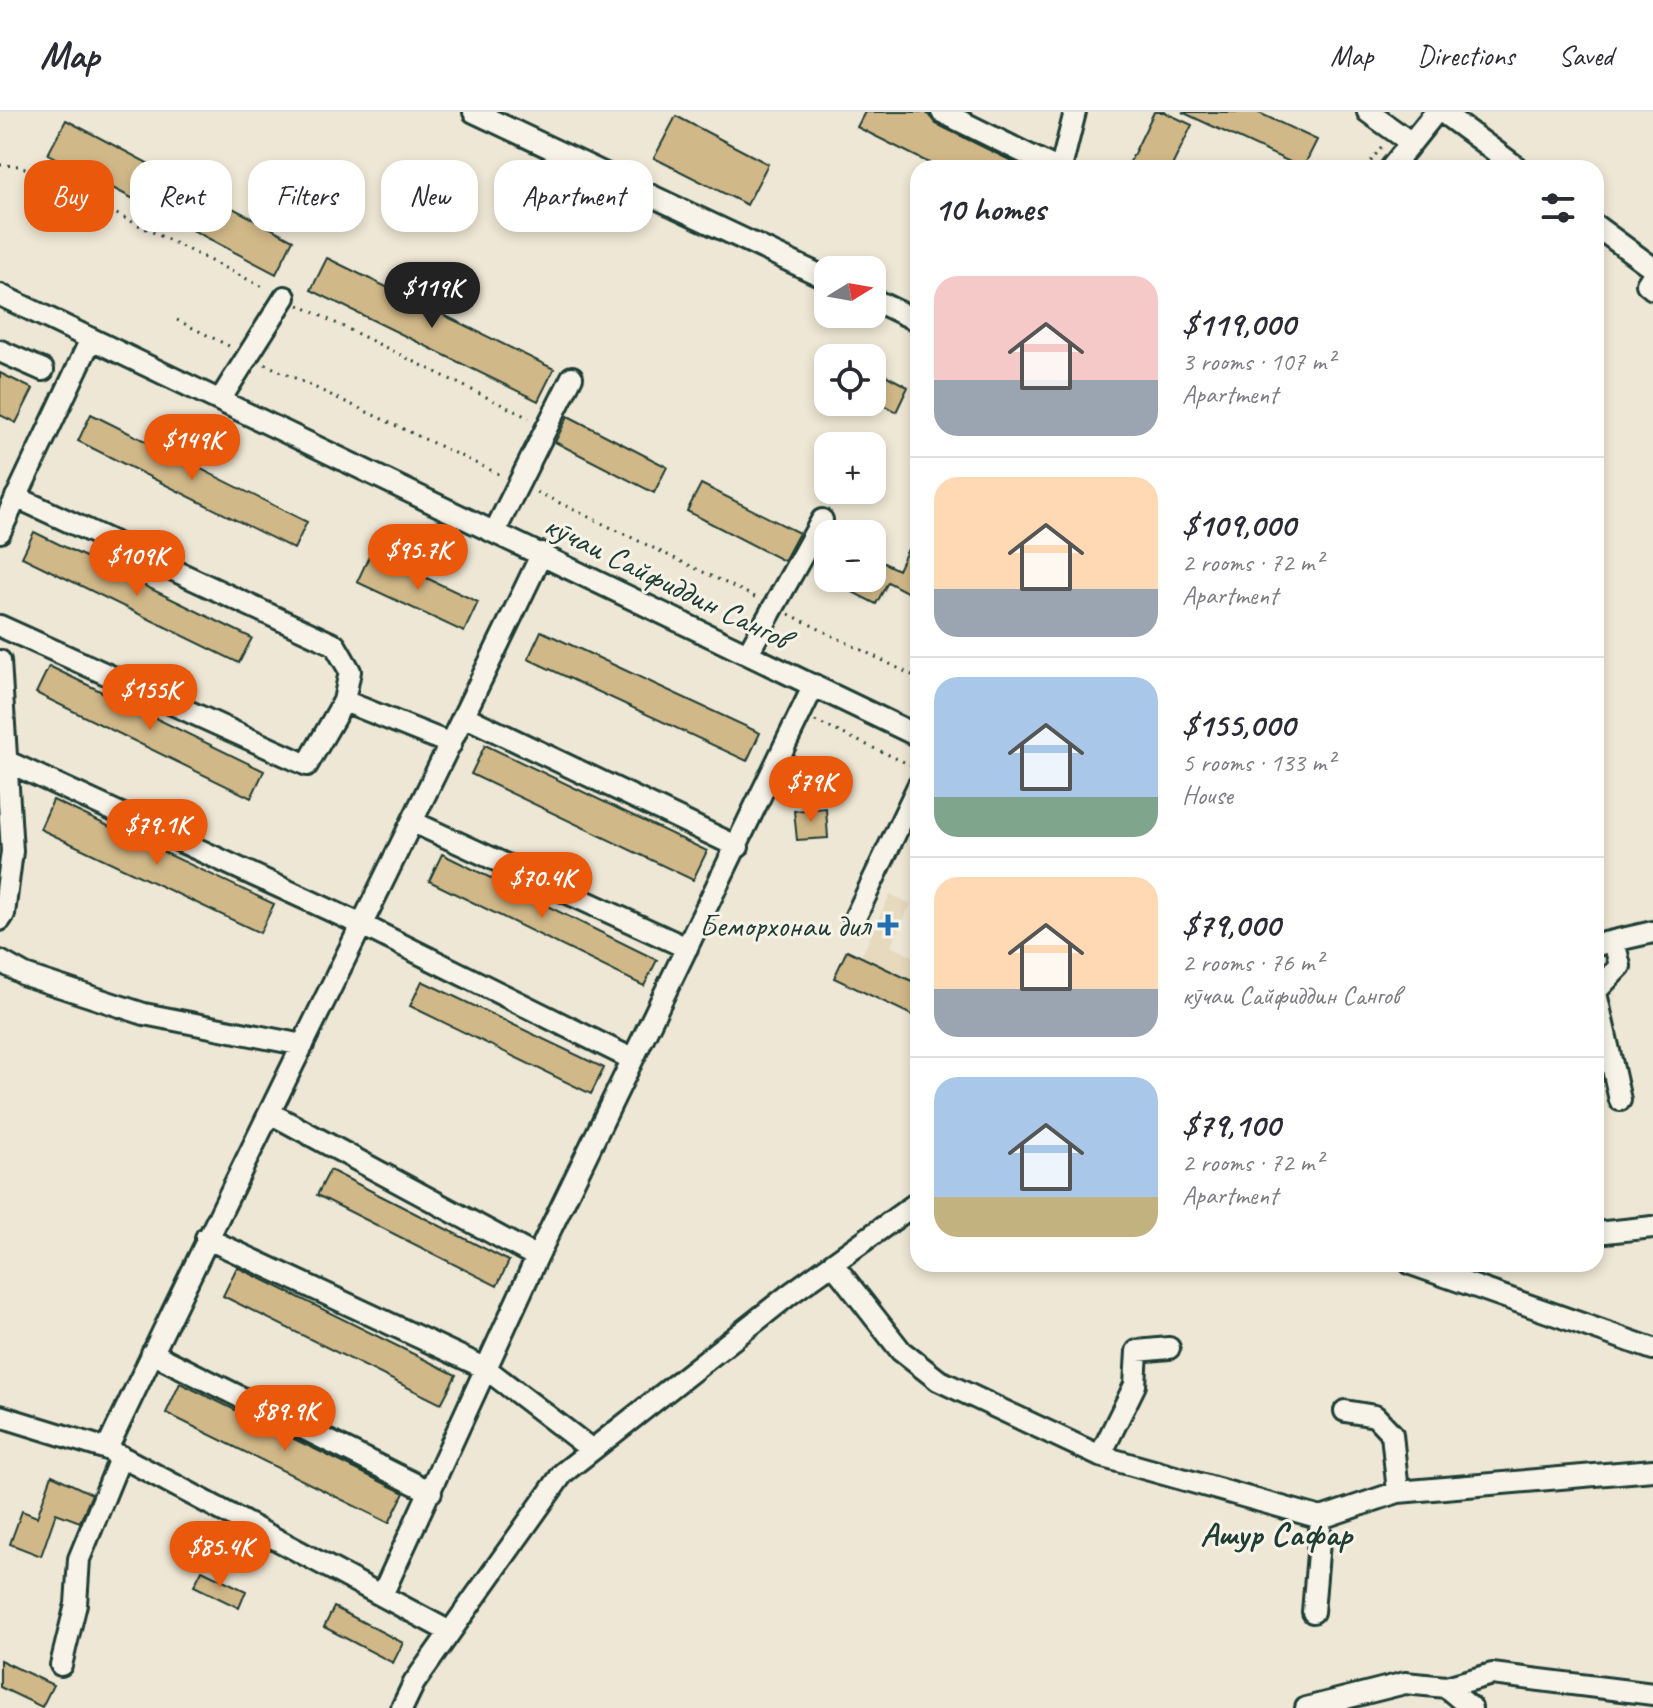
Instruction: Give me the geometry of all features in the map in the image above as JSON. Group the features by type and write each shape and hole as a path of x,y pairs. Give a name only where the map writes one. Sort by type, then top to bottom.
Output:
{"street":[{"path":"474,112 814,272"},
{"path":"942,112 1039,160"},
{"path":"1063,160 1075,112"},
{"path":"1368,112 1410,142"},
{"path":"1397,160 1436,112"},
{"path":"1442,112 1507,160"},
{"path":"1604,232 1653,268"},
{"path":"1653,275 1647,284 1653,289"},
{"name":"кӯчаи Сайфиддин Сангов","path":"0,295 910,732"},
{"path":"220,400 285,297"},
{"path":"886,306 910,317"},
{"path":"0,532 91,339"},
{"path":"0,351 43,370"},
{"path":"495,531 572,377"},
{"path":"0,626 307,765 344,701 350,671 335,645 16,497"},
{"path":"748,653 814,535"},
{"path":"61,1665 76,1604 79,1559 114,1452 152,1353 542,553"},
{"path":"0,661 12,851 4,914 0,920"},
{"path":"382,1595 537,1257 814,685"},
{"path":"344,701 451,744"},
{"path":"464,716 738,847"},
{"path":"6,761 362,925 632,1059"},
{"path":"854,920 910,803"},
{"path":"413,822 687,948"},
{"path":"1604,983 1620,966 1605,943 1653,932"},
{"path":"0,961 25,975 144,1014 303,1045"},
{"path":"1604,1028 1620,1100"},
{"path":"270,1113 537,1257"},
{"path":"402,1708 414,1683 563,1473 910,1208"},
{"path":"1604,1232 1653,1227"},
{"path":"206,1238 485,1368 592,1450"},
{"path":"833,1264 901,1351 938,1380 1100,1456 1321,1518 1398,1492 1653,1470"},
{"path":"1434,1272 1653,1349"},
{"path":"1100,1456 1135,1385 1137,1351 1169,1348"},
{"path":"152,1353 431,1492"},
{"path":"1345,1411 1375,1416 1392,1434 1398,1492"},
{"path":"0,1416 114,1452 450,1632"},
{"path":"1313,1612 1321,1518"},
{"path":"1306,1708 1405,1683 1446,1687 1492,1674 1653,1694"},
{"path":"1446,1687 1471,1708"}],"path":[{"path":"177,320 910,674"},
{"path":"800,715 910,765"}],"shaded area":[{"name":"Беморхонаи дил","path":"890,894 910,904 891,946 910,955 910,980 861,957"}],"building":[{"path":"865,112 926,112 936,124 1010,160 923,160 857,127"},
{"path":"1154,112 1164,112 1192,125 1175,160 1131,160"},
{"path":"1182,112 1257,112 1317,140 1307,160 1286,160"},
{"path":"676,116 768,164 747,205 654,158"},
{"path":"66,120 142,160 130,160 130,197 114,189 114,160 59,160 48,154"},
{"path":"232,208 248,216 248,232 278,232 293,240 276,274 196,232 232,232"},
{"path":"327,258 554,369 538,401 311,290"},
{"path":"0,373 33,389 16,423 0,415"},
{"path":"886,375 908,387 896,412 886,407"},
{"path":"91,414 307,522 294,549 78,441"},
{"path":"568,416 667,467 654,493 555,442"},
{"path":"701,484 799,533 784,561 687,511"},
{"path":"34,532 252,638 239,663 22,557"},
{"path":"910,550 910,594 888,582 886,586 886,564 898,570"},
{"path":"371,552 478,602 464,632 357,582"},
{"path":"852,592 883,592 876,604"},
{"path":"541,631 760,733 747,761 528,659"},
{"path":"49,666 264,771 251,798 36,693"},
{"path":"485,745 707,851 693,880 471,774"},
{"path":"53,800 274,904 260,933 40,829"},
{"path":"826,808 828,838 797,840 794,811"},
{"path":"442,854 657,960 644,986 429,881"},
{"path":"847,950 910,980 910,1014 834,978"},
{"path":"422,981 604,1068 591,1094 410,1006"},
{"path":"330,1170 509,1261 497,1286 317,1195"},
{"path":"237,1267 456,1375 441,1404 223,1296"},
{"path":"180,1383 404,1493 389,1523 166,1413"},
{"path":"52,1475 92,1494 80,1522 56,1513 41,1556 10,1544 22,1511 37,1517"},
{"path":"202,1570 246,1591 239,1608 194,1586"},
{"path":"334,1607 403,1643 393,1663 324,1627"},
{"path":"0,1660 53,1685 42,1707 0,1687"}],"place":[{"name":"Беморхонаи дил","path":"888,925"}],"district":[{"name":"Ашур Сафар","path":"1276,1533"}]}
